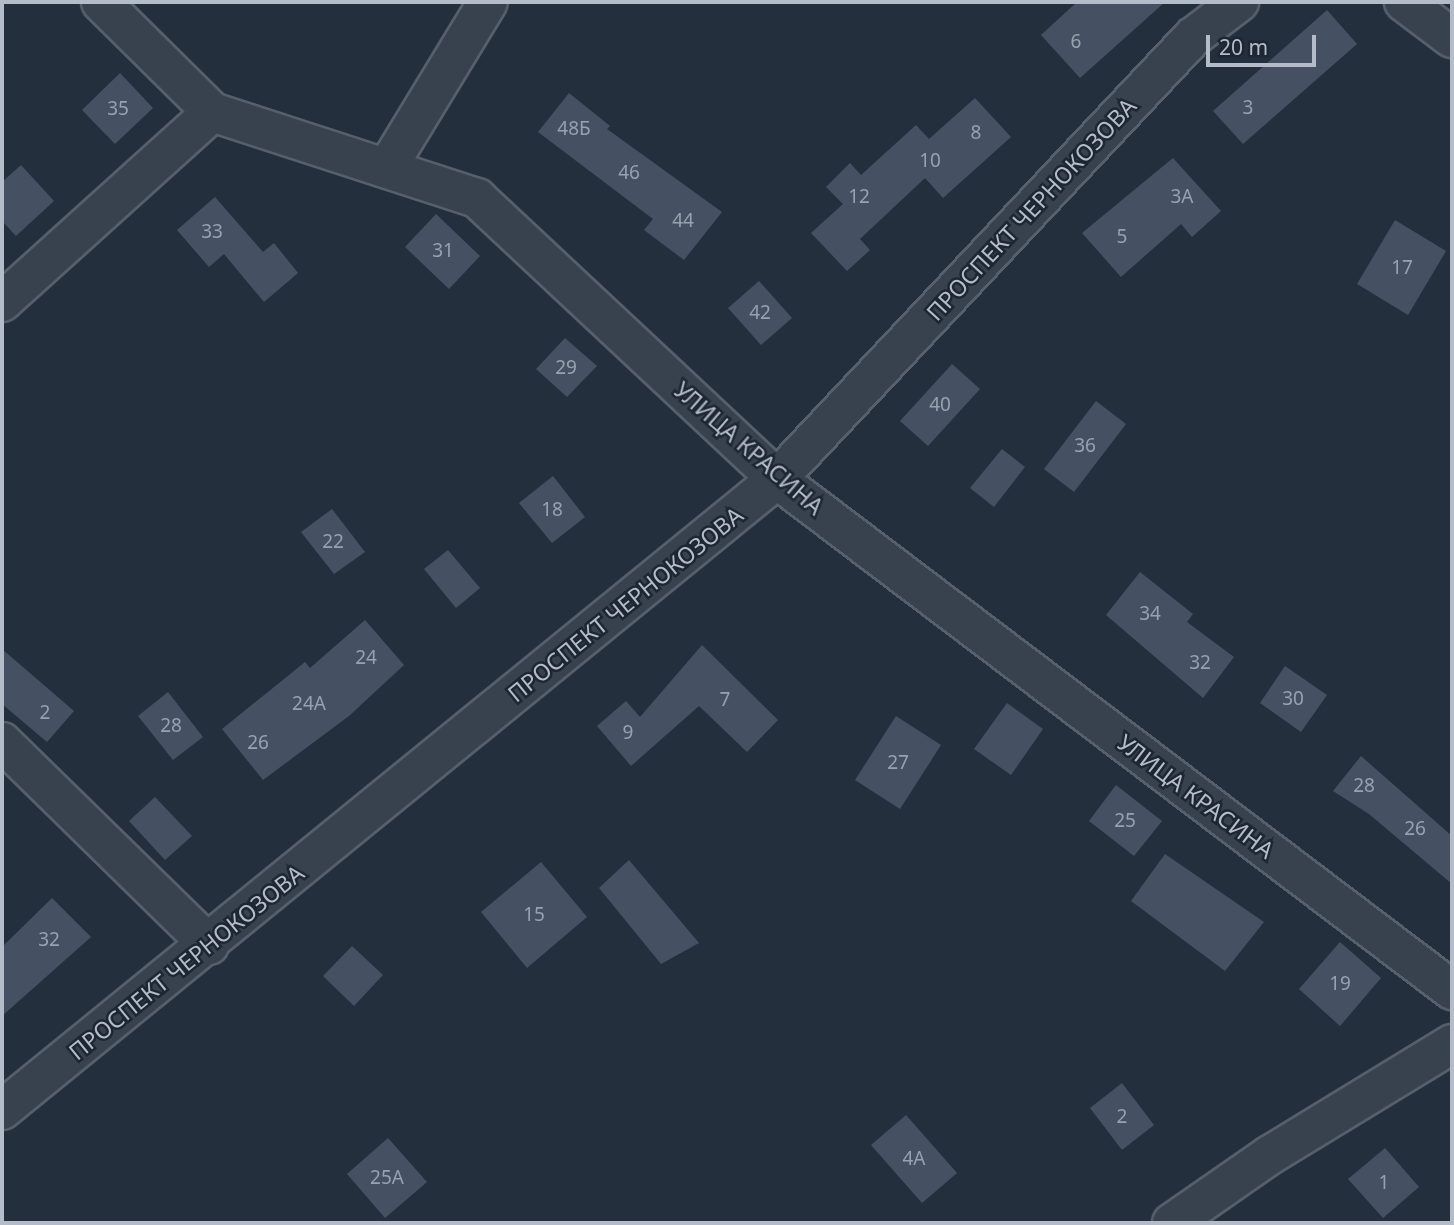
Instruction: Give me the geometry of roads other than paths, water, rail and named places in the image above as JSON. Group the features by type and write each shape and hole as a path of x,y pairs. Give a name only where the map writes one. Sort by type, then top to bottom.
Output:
{"street":[{"name":"УЛИЦА КРАСИНА","path":"101,2 212,112 477,198 777,479 1452,990"},
{"path":"387,168 488,2"},
{"name":"ПРОСПЕКТ ЧЕРНОКОЗОВА","path":"2,1110 209,945 777,479 1193,37 1239,2"},
{"path":"1410,6 1452,38"},
{"path":"2,302 212,112"},
{"path":"2,742 209,945"},
{"path":"1172,1223 1270,1155 1452,1044"}]}
